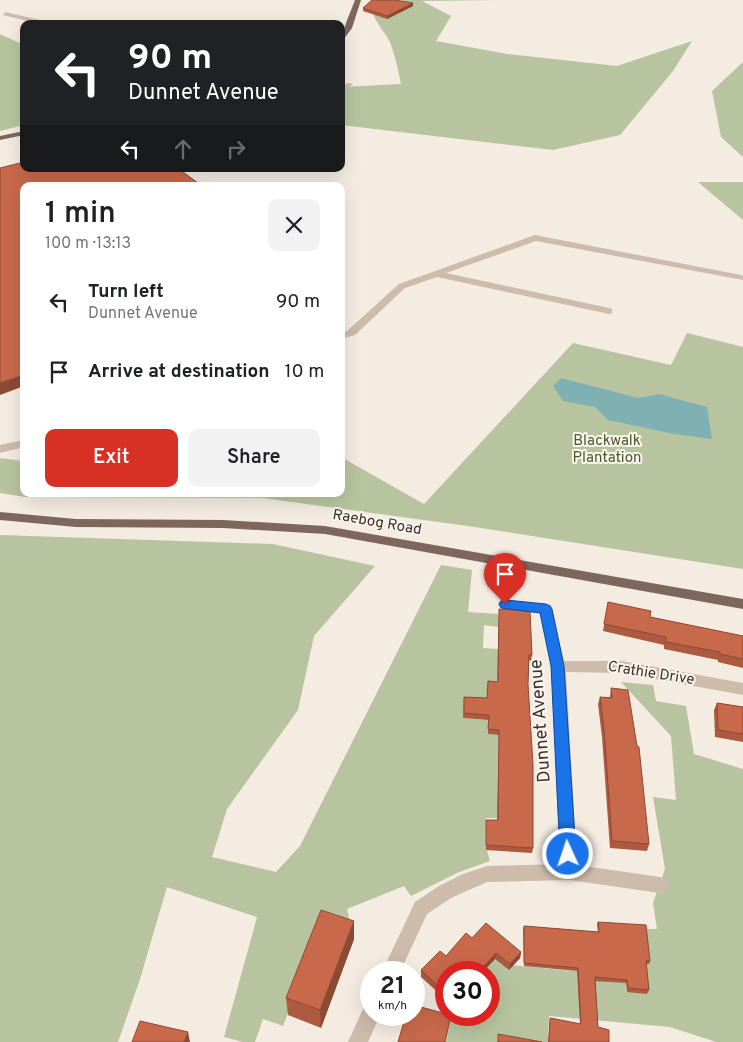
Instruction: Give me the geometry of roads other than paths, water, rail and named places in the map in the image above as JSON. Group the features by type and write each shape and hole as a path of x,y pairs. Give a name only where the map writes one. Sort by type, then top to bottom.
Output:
{"main road":[{"path":"345,34 358,0"},
{"path":"0,138 20,134"},
{"name":"Raebog Road","path":"0,516 76,524 222,524 325,530 743,604"}],"street":[{"path":"5,14 31,20"},
{"path":"345,87 350,84"},
{"path":"345,335 351,333 402,286 535,238 740,278"},
{"path":"436,274 609,311"},
{"path":"0,449 20,444"},
{"name":"Dunnet Avenue","path":"505,604 546,609 558,666 569,872"},
{"name":"Crathie Drive","path":"558,666 622,667 743,690"},
{"path":"396,961 421,908 445,892 469,880 487,874 569,872 660,885"},
{"path":"358,1042 365,1026"}],"water":[{"path":"561,378 638,398 659,394 707,407 712,439 674,434 608,420 595,407 563,401 553,386"}],"park label":[{"name":"Blackwalk Plantation","path":"607,450"}]}
